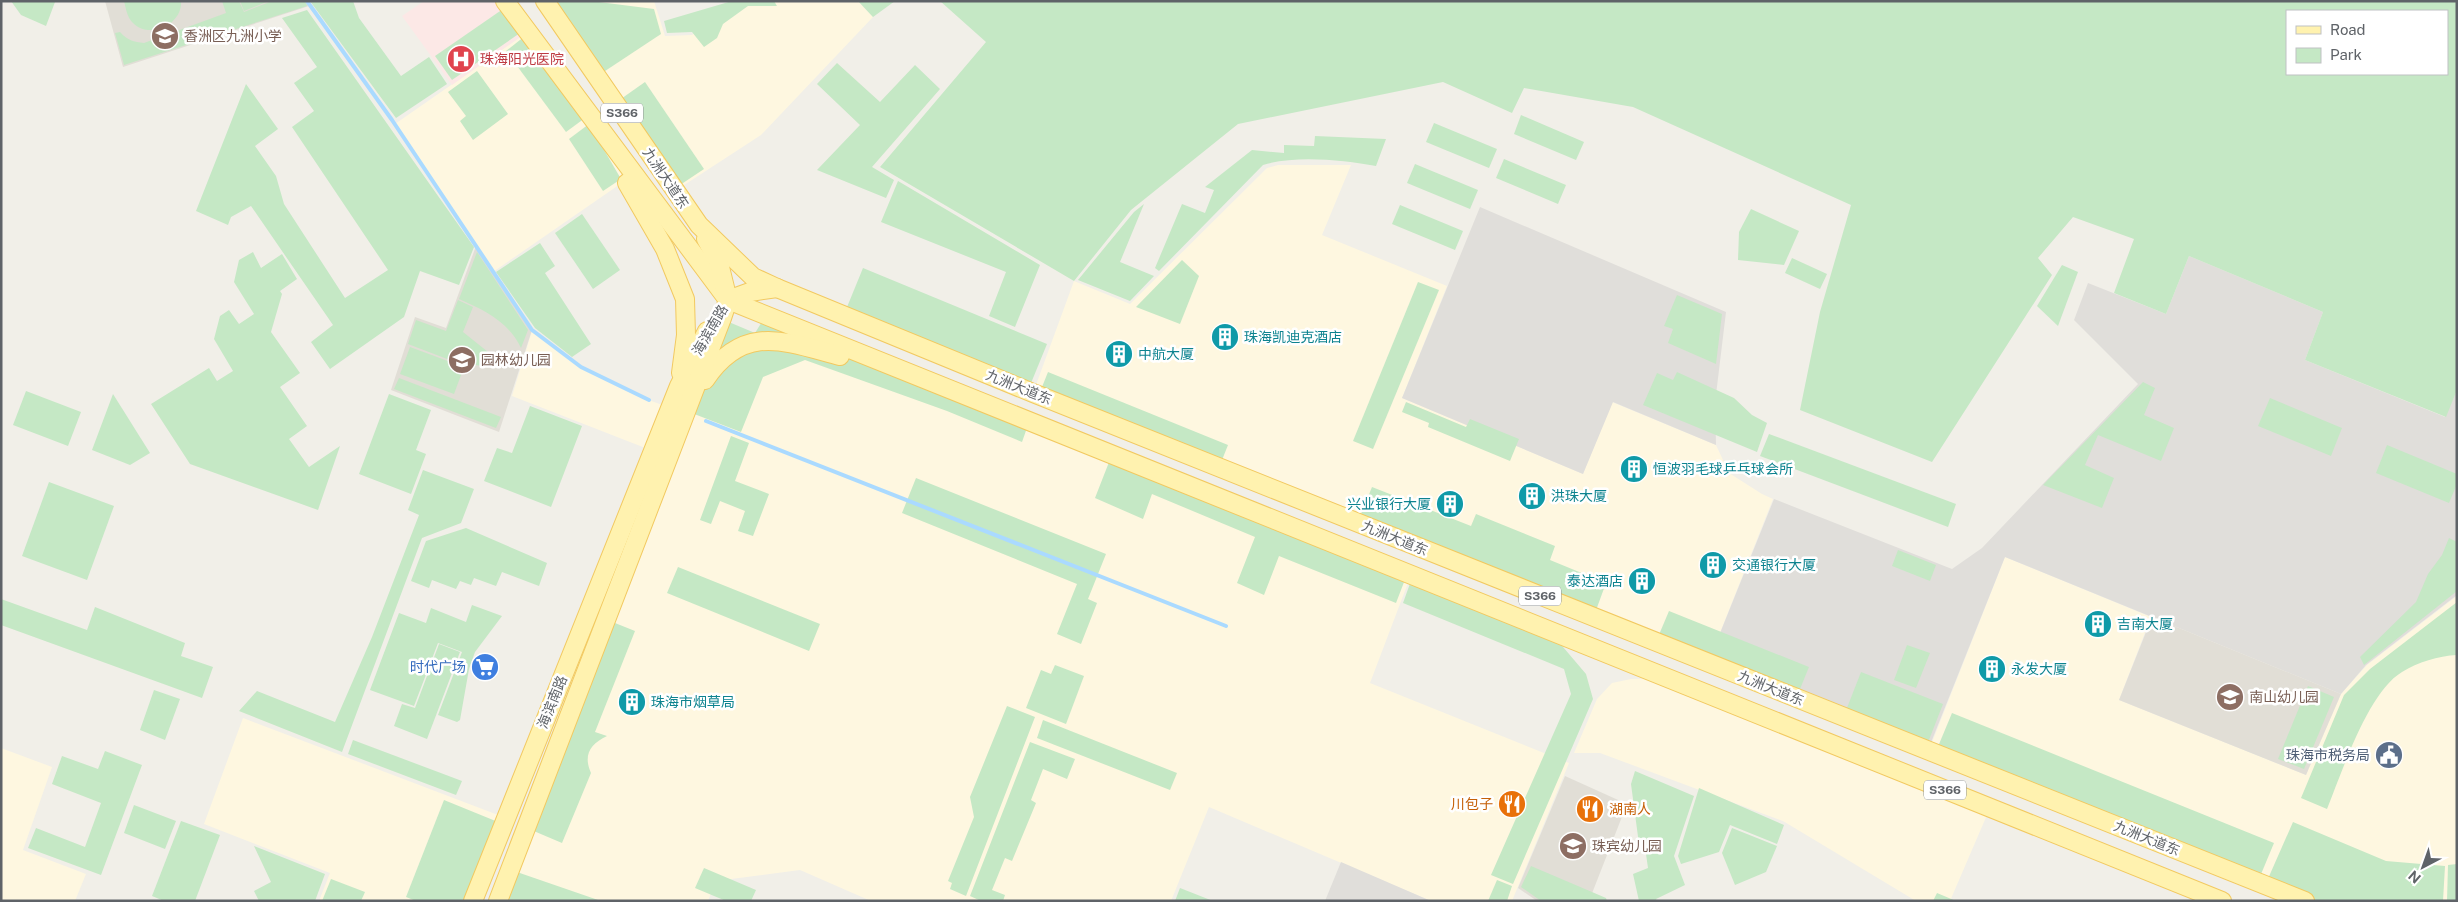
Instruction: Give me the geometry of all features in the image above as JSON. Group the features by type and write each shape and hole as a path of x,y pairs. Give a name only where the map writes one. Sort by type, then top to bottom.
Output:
{"main road":[{"name":"九洲大道东","path":"505,1 728,300 2222,901"},
{"name":"九洲大道东","path":"545,1 698,225 753,277 1051,400 2304,901"},
{"path":"591,118 664,249 685,299 686,335 679,386"},
{"path":"698,225 719,263 728,300 750,292 777,288"},
{"name":"海滨南路","path":"472,901 679,386 716,314 728,300"},
{"name":"海滨南路","path":"498,901 691,401 728,300"},
{"path":"691,401 720,362 732,350 754,341 772,341 809,348 914,375"}],"shaded area":[{"name":"香洲区九洲小学","path":"105,1 307,1 309,6 123,67"},
{"name":"珠海阳光医院","path":"424,1 504,1 526,33 452,85 402,16"},
{"path":"545,1 654,1 665,36 692,35 739,1 858,1 873,17 761,135 675,191"},
{"path":"526,33 591,118 626,180 493,272 395,124"},
{"path":"1278,165 1351,165 1322,235 1447,286 1402,398 1583,474 1612,402 1716,445 1729,473 1773,499 1708,663 1033,393 1074,281 1130,304 1267,168"},
{"path":"1480,207 1726,312 1715,403 1716,445 1613,402 1583,474 1402,398"},
{"name":"园林幼儿园","path":"476,246 532,330 499,432 391,390 415,317 446,328"},
{"path":"2189,256 2323,312 2305,360 2445,417 2457,390 2457,595 2366,665 2341,694 2005,557 1928,750 1708,663 1774,499 1952,569 1982,548 2138,384 2074,320 2088,283 2166,314"},
{"path":"532,331 581,367 649,400 670,408 653,451 512,396"},
{"path":"754,341 914,376 1411,575 1370,683 1569,763 1512,901 1431,901 1209,807 1171,901 871,901 800,870 716,881 708,901 498,901 691,401"},
{"path":"2005,557 2151,617 2119,700 2306,775 2341,694 2367,665 2457,596 2457,901 2305,901 1929,750"},
{"name":"南山幼儿园","path":"2152,617 2341,694 2306,775 2119,700"},
{"path":"1668,678 1990,808 1950,901 1916,901 1783,821 1600,753 1574,753 1597,699 1612,683 1631,679"},
{"path":"243,718 506,818 472,901 319,901 330,873 204,824"},
{"path":"1,748 52,767 23,850 86,874 75,901 1,901"},
{"name":"珠宾幼儿园","path":"1565,776 1627,804 1589,901 1537,901 1518,888"},
{"path":"1341,862 1431,901 1325,901"}],"green space":[{"path":"11,1 55,2 46,26 21,15"},
{"path":"124,1 181,1 177,17 171,23 156,30 148,30 140,28 131,21"},
{"path":"222,1 239,1 244,12 272,1 305,1 307,6 124,65 115,33 120,32 131,40 144,43 226,13"},
{"path":"240,1 269,1 244,11"},
{"path":"310,1 353,1 359,18 401,76 429,57 447,84 396,118"},
{"path":"549,1 591,1 654,9 661,34 599,75"},
{"path":"732,1 774,1 777,6 748,6 723,24 717,38 704,47 692,32 667,33 664,21"},
{"path":"858,1 895,1 873,17"},
{"path":"940,1 2457,1 2457,390 2446,417 2305,360 2323,312 2189,256 2166,314 2114,293 2134,239 2073,217 2038,258 2052,275 1932,462 1800,410 1820,312 1851,205 1633,107 1524,88 1512,113 1443,82 1238,124 1131,210 1074,281 880,167 986,42"},
{"path":"503,9 520,33 452,80 435,56"},
{"path":"307,10 474,247 459,285 420,271 404,317 330,369 311,342 333,325 251,206 231,217 228,225 196,211 246,84 278,129 255,146 276,176 284,204 345,298 388,270 292,127 314,111 294,83 317,67 282,18"},
{"path":"525,36 585,118 566,132 506,51"},
{"path":"837,63 880,102 915,65 940,89 872,167 894,180 886,198 817,170 860,125 817,84"},
{"path":"477,71 508,114 473,140 460,121 466,116 448,92"},
{"path":"645,82 704,169 677,187 618,101"},
{"path":"1521,115 1584,142 1576,160 1514,134"},
{"path":"1434,123 1497,149 1489,168 1426,142"},
{"path":"589,124 621,179 603,191 569,139"},
{"path":"1315,136 1386,139 1376,166 1334,160 1304,159 1263,165 1159,271 1155,268 1182,204 1205,213 1214,190 1205,187 1252,150 1284,153 1284,145 1314,146"},
{"path":"1504,159 1566,185 1558,204 1496,178"},
{"path":"1415,164 1478,190 1470,209 1407,183"},
{"path":"898,181 1040,265 1015,327 989,316 1006,272 881,222"},
{"path":"1144,204 1120,262 1154,276 1130,301 1078,280 1134,212"},
{"path":"1400,205 1463,231 1455,250 1392,224"},
{"path":"1751,209 1799,231 1784,265 1738,260 1739,232"},
{"path":"582,214 620,270 593,289 555,233"},
{"path":"540,243 555,266 545,273 591,344 572,357 535,328 496,272"},
{"path":"253,252 261,268 282,254 297,279 280,291 282,294 271,332 300,373 280,387 307,426 289,439 309,467 340,446 318,510 190,464 151,404 209,368 217,381 233,371 214,339 220,316 229,310 239,324 254,314 234,282 239,260"},
{"path":"477,252 528,330 521,348 503,324 486,312 459,299"},
{"path":"1792,258 1827,274 1820,289 1785,273"},
{"path":"1182,260 1199,276 1180,324 1136,307"},
{"path":"2062,265 2078,272 2058,326 2037,306"},
{"path":"863,268 1047,344 1029,388 845,312"},
{"path":"1418,282 1439,290 1373,449 1353,441"},
{"path":"1677,295 1722,314 1716,364 1668,343 1673,329 1664,326"},
{"path":"458,300 473,307 463,332 488,352 490,357 486,367 476,365 468,367 408,344 416,320 446,331"},
{"path":"765,317 1028,425 1022,442 947,411 805,360 763,377 741,432 689,412 724,320 755,333"},
{"path":"410,347 464,367 454,394 400,374"},
{"path":"1048,372 1228,445 1220,465 1040,392"},
{"path":"1677,372 1734,398 1752,415 1767,423 1757,452 1643,405 1657,373 1673,380"},
{"path":"399,378 501,417 496,428 394,389"},
{"path":"2143,382 2155,388 2144,415 2174,428 2161,461 2098,435 2085,465 2114,478 2102,508 2043,485"},
{"path":"26,391 81,412 68,446 13,425"},
{"path":"113,394 150,453 130,465 92,450"},
{"path":"389,394 431,410 416,450 426,454 411,494 359,474"},
{"path":"2270,398 2342,428 2331,456 2258,426"},
{"path":"1406,402 1466,427 1470,419 1519,439 1510,461 1428,427 1429,423 1402,412"},
{"path":"530,406 582,426 551,507 484,481 497,448 512,453"},
{"path":"1769,434 1956,504 1948,527 1760,456"},
{"path":"731,436 749,443 735,481 769,494 753,536 738,531 745,511 720,501 711,524 700,520"},
{"path":"2387,445 2457,474 2457,484 2449,503 2376,473"},
{"path":"1111,457 1406,577 1396,603 1279,556 1264,595 1237,583 1255,537 1152,494 1143,519 1095,498"},
{"path":"423,470 474,489 461,523 422,538 342,752 239,711 257,691 335,722 372,637 419,515 408,510"},
{"path":"916,478 1106,554 1088,599 1097,603 1081,644 1057,634 1077,584 902,513"},
{"path":"49,482 114,506 87,580 22,556"},
{"path":"1372,487 1471,526 1476,514 1555,546 1550,560 1606,583 1595,613 1359,519"},
{"path":"466,528 547,563 539,586 502,572 496,586 474,578 471,585 460,581 456,589 432,580 429,588 411,581 426,541"},
{"path":"2449,538 2457,542 2457,591 2364,665 2360,657 2416,602 2428,574 2442,555"},
{"path":"1898,550 1936,565 1930,581 1892,566"},
{"path":"678,567 820,624 809,651 667,593"},
{"path":"1412,578 1552,634 1586,674 1593,699 1513,884 1491,875 1571,694 1564,669 1403,603"},
{"path":"1,599 87,630 95,607 185,643 181,656 213,667 202,698 1,625"},
{"path":"2457,602 2457,655 2421,662 2408,668 2390,682 2367,714 2357,734 2327,809 2301,798 2344,695 2370,669"},
{"path":"472,605 502,616 475,652 469,669 460,720 457,722 438,715 462,652 438,643 414,706 370,690 399,613 426,623 431,608 466,622"},
{"path":"1669,611 1809,667 1798,694 1658,637"},
{"path":"610,621 635,631 595,732 607,736 592,746 588,755 591,773 562,843 529,829"},
{"path":"439,644 460,652 427,739 394,726 402,704 415,708"},
{"path":"1907,645 1930,653 1916,688 1894,680"},
{"path":"1055,665 1084,676 1066,724 1026,708 1041,670 1051,674"},
{"path":"1861,672 1943,704 1927,745 1845,713"},
{"path":"2308,686 2334,697 2304,769 2278,759"},
{"path":"154,690 180,699 165,740 140,730"},
{"path":"1007,706 1035,717 966,896 950,889 952,883 948,881 974,817 970,797"},
{"path":"1952,713 2274,843 2259,879 1937,749"},
{"path":"1043,720 1177,773 1170,790 1037,738"},
{"path":"353,740 462,781 456,795 348,754"},
{"path":"1030,742 1075,759 1067,779 1043,769 1031,800 1036,803 1012,861 1005,858 992,890 1005,895 1003,901 981,901 970,896"},
{"path":"105,751 142,765 101,875 28,848 36,828 85,847 101,803 52,784 62,756 98,769"},
{"path":"1635,771 1694,796 1674,856 1685,885 1656,899 1657,901 1639,901 1633,874 1648,868 1645,847 1639,844 1631,784"},
{"path":"1699,788 1784,825 1777,844 1730,825 1719,852 1681,864 1678,856"},
{"path":"444,800 498,822 467,901 416,901 406,897"},
{"path":"134,805 176,821 165,849 124,833"},
{"path":"181,821 220,835 195,901 164,901 152,896"},
{"path":"2293,822 2386,861 2445,866 2443,901 2315,901 2267,881"},
{"path":"1732,828 1777,846 1766,872 1735,885 1722,853"},
{"path":"254,846 325,874 315,901 259,901 254,891 271,882"},
{"path":"2457,864 2457,901 2447,901 2448,865"},
{"path":"1531,866 1606,898 1607,901 1541,901 1521,887"},
{"path":"704,868 756,890 751,901 726,901 695,888"},
{"path":"514,871 601,901 501,901"},
{"path":"331,879 365,892 361,901 322,901"},
{"path":"1497,880 1512,886 1507,901 1488,901"},
{"path":"1180,888 1213,901 1175,901"},
{"path":"1937,893 1956,901 1933,901"}],"waterway":[{"path":"307,1 392,120 532,330 581,367 649,400"},
{"path":"706,421 1226,626"}],"place":[{"name":"香洲区九洲小学","path":"165,36"},
{"name":"珠海阳光医院","path":"461,59"},
{"name":"珠海凯迪克酒店","path":"1225,337"},
{"name":"中航大厦","path":"1119,354"},
{"name":"园林幼儿园","path":"462,360"},
{"name":"恒波羽毛球乒乓球会所","path":"1634,469"},
{"name":"洪珠大厦","path":"1532,496"},
{"name":"兴业银行大厦","path":"1450,504"},
{"name":"交通银行大厦","path":"1713,565"},
{"name":"泰达酒店","path":"1642,581"},
{"name":"吉南大厦","path":"2098,624"},
{"name":"时代广场","path":"485,667"},
{"name":"永发大厦","path":"1992,669"},
{"name":"南山幼儿园","path":"2230,697"},
{"name":"珠海市烟草局","path":"632,702"},
{"name":"珠海市税务局","path":"2389,755"},
{"name":"川包子","path":"1512,804"},
{"name":"湖南人","path":"1590,809"},
{"name":"珠宾幼儿园","path":"1573,846"}]}
